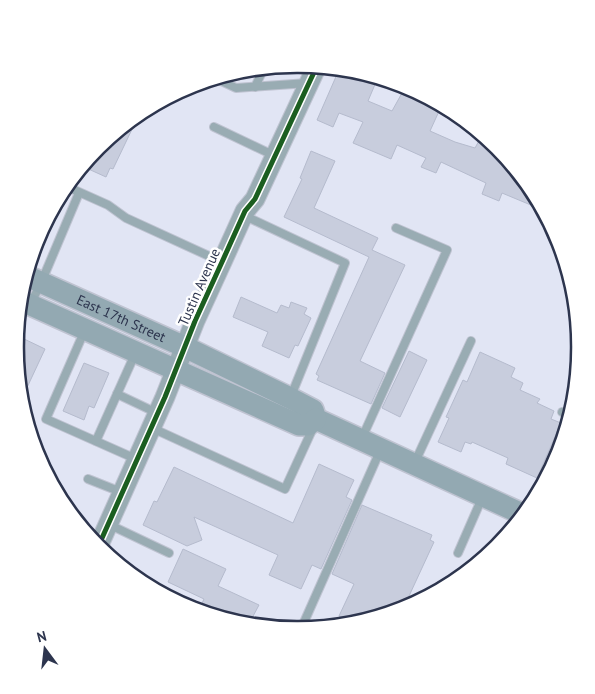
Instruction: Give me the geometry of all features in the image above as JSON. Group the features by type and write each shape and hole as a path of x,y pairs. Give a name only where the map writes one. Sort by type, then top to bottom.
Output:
{"main road":[{"name":"East 17th Street","path":"35,280 185,347 312,410 316,419 517,511"},
{"name":"East 17th Street","path":"27,303 299,425 308,425 316,419"}],"street":[{"name":"Tustin Avenue","path":"102,538 123,493 195,321 243,215 255,199 313,75"}],"lane":[{"path":"226,83 236,88 255,87 313,75"},
{"path":"255,87 260,76"},
{"path":"214,127 275,156"},
{"path":"73,190 108,205 126,218 222,262"},
{"path":"28,301 35,280 79,193"},
{"path":"243,215 345,264 290,398"},
{"path":"361,440 447,250 396,228"},
{"path":"85,330 46,419 136,459"},
{"path":"414,464 471,341"},
{"path":"96,441 136,353"},
{"path":"117,394 154,420 285,489 316,419"},
{"path":"305,621 381,449"},
{"path":"88,479 123,493"},
{"path":"458,553 483,496"},
{"path":"108,524 169,553"}],"building":[{"path":"336,77 375,85 368,101 392,111 402,94 438,112 430,131 475,148 479,142 515,180 532,206 502,193 499,201 482,194 486,183 441,162 436,173 421,167 426,158 397,145 391,159 353,143 363,122 339,113 333,127 317,120"},
{"path":"132,129 113,169 110,168 106,177 90,170 104,153"},
{"path":"311,151 335,161 314,208 378,238 372,250 405,265 360,361 385,373 371,404 317,380 319,376 316,374 369,257 284,217 302,179 300,178"},
{"path":"241,297 277,313 281,305 289,308 291,302 307,308 304,314 311,318 298,346 295,345 289,358 262,346 268,332 233,317"},
{"path":"24,339 45,349 27,388 24,365"},
{"path":"409,351 427,360 400,417 382,408"},
{"path":"480,352 515,368 511,377 523,383 520,390 540,399 537,403 554,411 551,419 561,423 537,478 506,464 508,458 472,442 471,444 465,442 461,452 438,442 449,418 446,417 463,380 467,382"},
{"path":"84,363 109,373 94,408 89,406 84,420 63,411"},
{"path":"319,464 354,480 346,497 352,500 321,569 312,565 301,589 269,575 278,555 194,517 202,540 187,546 143,525 154,501 157,502 174,467 293,523"},
{"path":"362,505 432,535 430,540 434,542 408,597 402,600 368,611 340,617 339,616 354,584 332,574"},
{"path":"183,549 226,569 218,586 259,605 253,616 227,611 202,603 204,599 168,582"}],"cycle path":[{"path":"102,538 165,397 195,321 245,211 255,199 313,74"}]}
